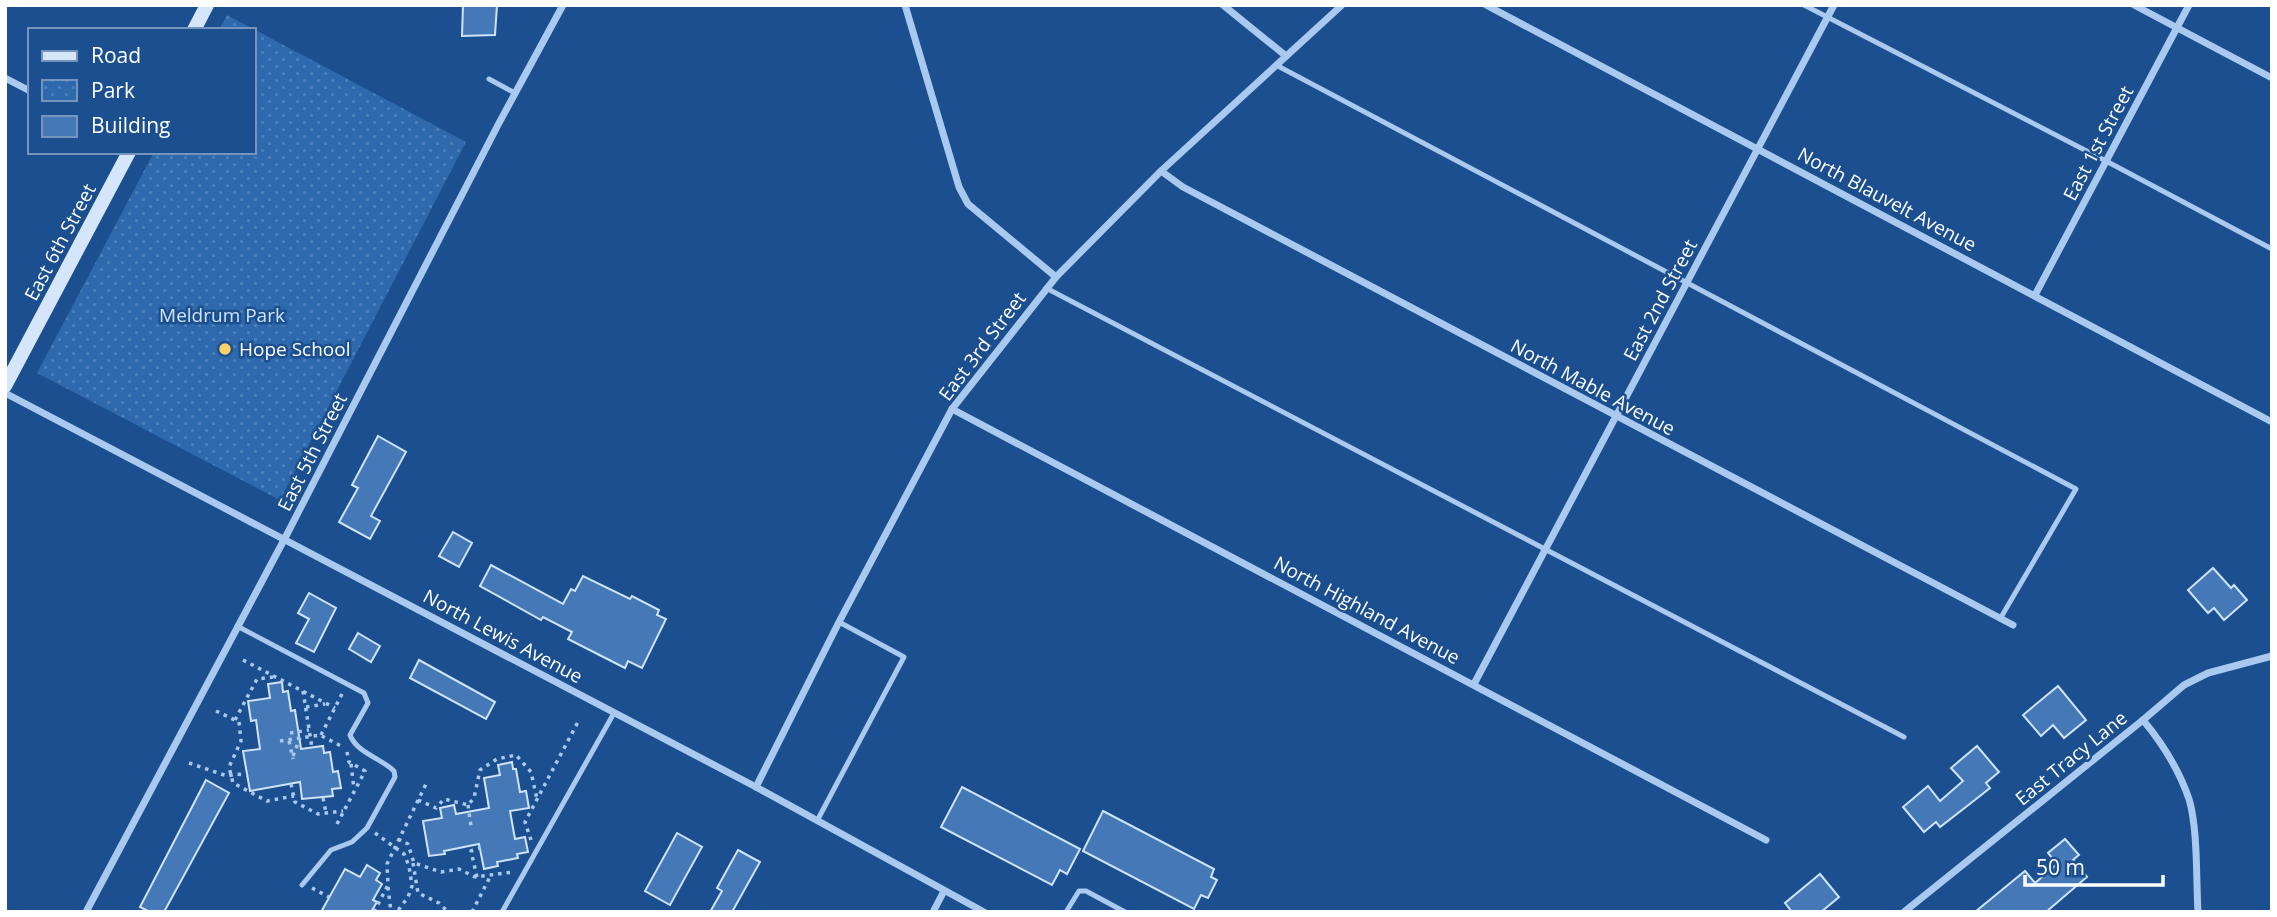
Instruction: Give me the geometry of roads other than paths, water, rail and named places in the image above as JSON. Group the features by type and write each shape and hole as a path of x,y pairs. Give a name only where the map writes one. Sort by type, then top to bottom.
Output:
{"main road":[{"path":"195,28 207,5"},
{"name":"East 6th Street","path":"5,386 128,154"}],"street":[{"name":"East 5th Street","path":"86,912 563,5"},
{"path":"905,5 959,187 968,204 1056,277"},
{"path":"1223,5 1286,56"},
{"name":"East 3rd Street","path":"756,787 839,622 952,409 1056,277 1161,171 1342,5"},
{"name":"North Blauvelt Avenue","path":"1486,5 2272,422"},
{"name":"East 2nd Street","path":"1474,684 1834,5"},
{"path":"2134,5 2272,78"},
{"name":"East 1st Street","path":"2035,295 2189,5"},
{"path":"5,78 28,90"},
{"name":"North Mable Avenue","path":"1161,171 1183,187 2013,625"},
{"name":"North Lewis Avenue","path":"5,393 756,787 984,912"},
{"name":"North Highland Avenue","path":"952,409 1766,840"},
{"name":"East Tracy Lane","path":"1904,912 2183,685 2208,673 2272,656"},
{"path":"2143,720 2172,761 2189,799 2193,818 2198,912"},
{"path":"933,912 944,891"}],"lane":[{"path":"1804,5 2106,160 2272,249"},
{"path":"1276,65 2076,489 2000,619"},
{"path":"489,79 515,93"},
{"path":"1046,288 1904,737"},
{"path":"817,821 904,657 839,622"},
{"path":"237,626 364,693 368,703 350,735 351,740 394,771 395,777 367,828 352,842 331,850 303,884"},
{"path":"502,912 614,713"},
{"path":"1066,912 1079,891 1086,891 1125,912"}],"place":[{"name":"Hope School","path":"225,349"}],"park label":[{"name":"Meldrum Park","path":"222,315"}]}
